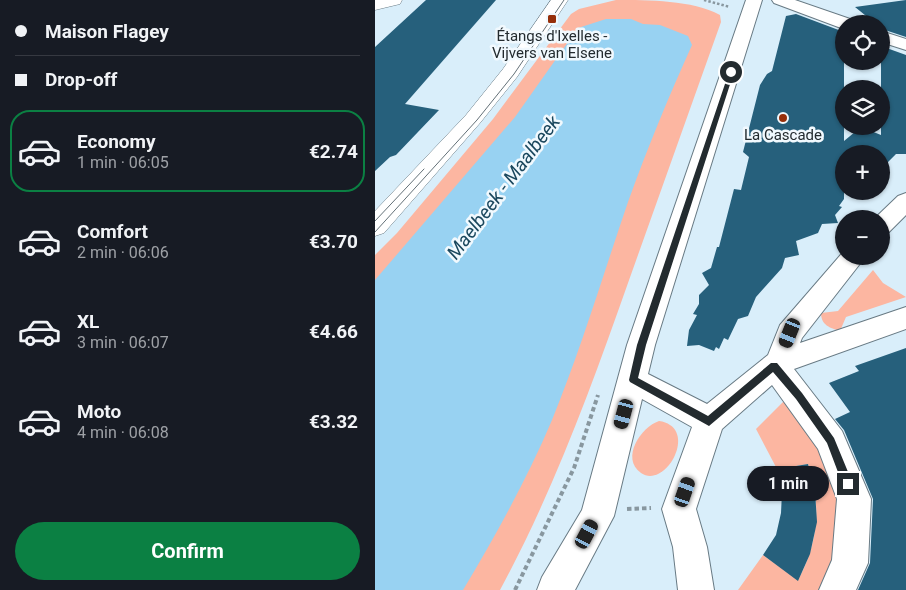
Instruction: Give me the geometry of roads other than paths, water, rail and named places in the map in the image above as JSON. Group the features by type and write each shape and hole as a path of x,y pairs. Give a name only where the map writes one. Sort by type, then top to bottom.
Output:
{"main road":[{"path":"375,5 394,0"},
{"path":"375,227 473,119 510,73 560,0"}],"street":[{"path":"780,0 835,20"},
{"path":"555,590 597,516 641,345 753,5"},
{"path":"890,39 906,45"},
{"path":"890,217 906,201"},
{"path":"776,364 790,333 847,265"},
{"path":"695,590 690,547 679,509 709,421 776,364 906,318"},
{"path":"776,364 831,441 854,499 851,563 837,590"},
{"path":"633,380 709,421"}],"water":[{"name":"Étangs d'Ixelles - Vijvers van Elsene","path":"606,19 631,19 643,24 660,25 688,36 692,45 635,182 563,393 532,464 511,506 463,590 375,590 375,280 515,117 578,28"}],"tram line":[{"path":"375,232 477,120 514,74 564,0"},
{"path":"375,221 424,169"}],"place":[{"name":"Étangs d'Ixelles - Vijvers van Elsene","path":"552,19"},
{"name":"La Cascade","path":"783,118"}],"water label":[{"name":"Maelbeek - Maalbeek","path":"503,187"}]}
